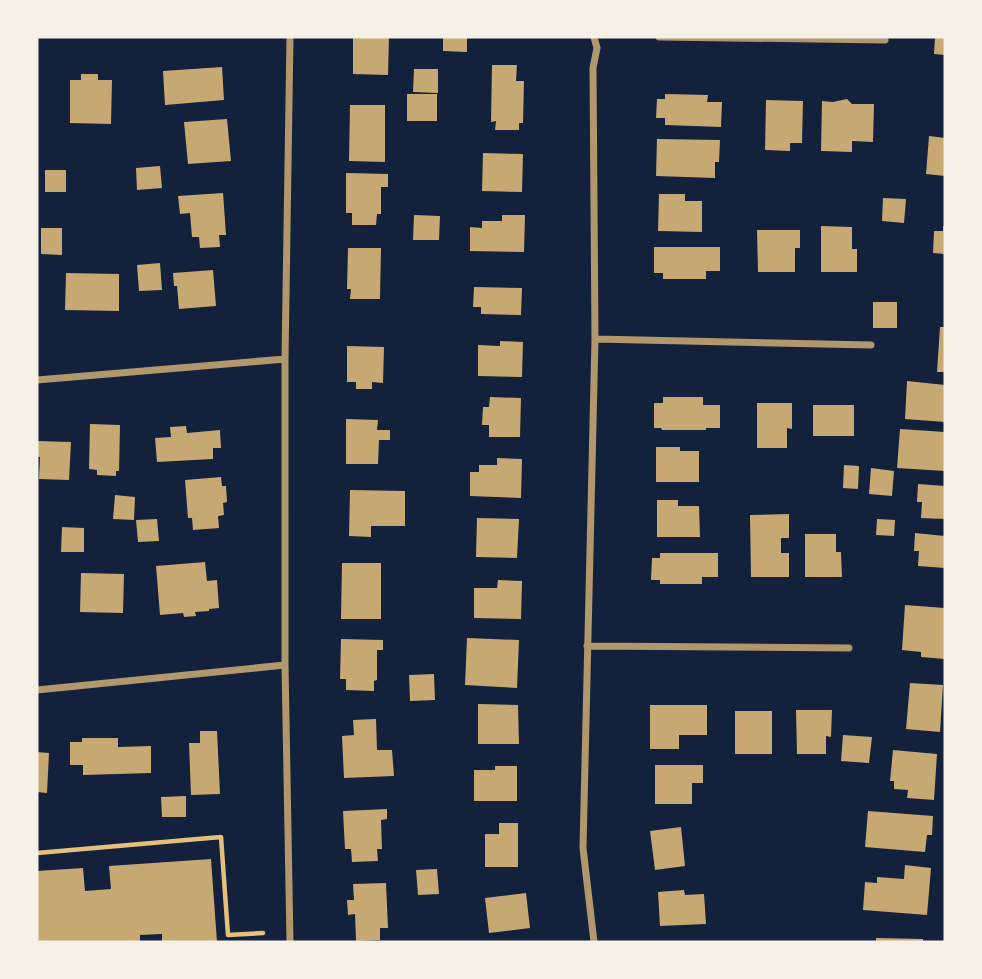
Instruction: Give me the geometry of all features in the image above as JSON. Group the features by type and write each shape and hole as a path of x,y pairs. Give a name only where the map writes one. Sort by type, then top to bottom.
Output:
{"street":[{"path":"289,942 285,666 285,359 290,37"},
{"path":"594,37 597,48 593,68 595,339 583,848 594,942"},
{"path":"659,37 885,40"},
{"path":"595,339 871,345"},
{"path":"37,380 285,359"},
{"path":"587,646 849,648"},
{"path":"37,690 285,666"}],"path":[{"path":"37,853 221,837 228,935 263,933"}],"building":[{"path":"353,37 389,37 388,75 353,74"},
{"path":"443,37 467,37 467,52 443,51"},
{"path":"935,37 945,37 945,55 934,54"},
{"path":"492,65 517,65 516,81 524,81 523,123 519,123 519,130 495,130 496,121 491,122"},
{"path":"222,67 224,100 165,105 163,71"},
{"path":"414,69 438,69 438,93 413,92"},
{"path":"81,74 98,74 98,80 112,80 111,124 70,123 70,80 81,80"},
{"path":"407,94 437,94 437,121 407,121"},
{"path":"665,94 708,95 707,102 722,102 721,127 665,125 665,118 656,118 657,99 665,99"},
{"path":"847,99 852,104 874,104 873,142 852,141 852,152 821,151 822,101"},
{"path":"766,100 803,101 802,143 790,143 790,151 765,150"},
{"path":"350,105 385,105 385,162 349,161"},
{"path":"227,119 231,161 188,164 184,122"},
{"path":"929,136 945,138 945,176 926,174"},
{"path":"657,139 720,140 715,178 656,176"},
{"path":"483,153 523,154 522,192 482,191"},
{"path":"160,166 162,188 137,190 136,168"},
{"path":"45,170 66,170 66,192 45,192"},
{"path":"346,173 388,174 388,187 381,187 381,214 377,214 376,225 352,225 352,213 346,213"},
{"path":"223,193 226,235 219,235 220,247 200,248 199,237 192,237 190,213 180,214 178,196"},
{"path":"659,194 685,194 685,201 702,201 702,232 658,231"},
{"path":"883,198 906,199 904,223 882,221"},
{"path":"414,215 440,216 439,240 413,240"},
{"path":"502,215 525,215 524,252 470,251 470,227 482,228 482,221 502,221"},
{"path":"821,226 852,227 852,249 857,249 857,272 821,272"},
{"path":"943,226 945,254 933,253 934,231 943,231"},
{"path":"41,228 62,228 62,255 41,254"},
{"path":"757,230 800,230 800,248 795,248 795,272 758,272"},
{"path":"654,247 720,247 720,271 706,271 706,279 663,279 663,273 654,273"},
{"path":"348,248 381,248 380,299 350,299 351,289 347,289"},
{"path":"160,263 162,290 139,291 137,265"},
{"path":"213,270 216,306 179,309 173,273"},
{"path":"66,273 119,274 119,311 65,310"},
{"path":"474,287 522,288 521,315 481,314 481,307 473,307"},
{"path":"873,302 897,302 897,328 873,328"},
{"path":"940,327 945,327 945,372 937,372"},
{"path":"500,341 523,342 522,377 478,376 478,345 500,346"},
{"path":"347,346 384,347 383,383 372,382 372,389 356,389 356,382 347,382"},
{"path":"907,381 945,385 945,422 905,419"},
{"path":"490,397 521,398 520,437 489,437 489,425 482,425 483,407 489,407"},
{"path":"663,397 703,397 703,405 720,405 720,428 654,428 654,403 663,403"},
{"path":"757,403 792,403 792,429 787,428 787,448 757,448"},
{"path":"813,405 854,405 854,436 813,436"},
{"path":"346,419 378,420 377,430 390,430 390,440 379,440 378,464 346,464"},
{"path":"90,424 120,425 119,471 116,471 116,476 97,475 97,470 89,469"},
{"path":"186,426 187,433 220,430 221,448 213,448 213,459 157,462 155,438 171,437 170,427"},
{"path":"900,429 945,432 945,471 897,468"},
{"path":"37,441 71,442 69,480 39,479 40,457 37,457"},
{"path":"656,447 680,447 680,451 699,451 699,482 656,482"},
{"path":"497,458 522,459 521,498 470,496 470,472 479,472 479,465 497,465"},
{"path":"844,465 859,466 858,489 843,488"},
{"path":"871,468 894,471 892,496 869,494"},
{"path":"221,477 222,486 226,486 227,502 223,503 224,515 218,516 219,528 193,530 192,518 188,518 185,480"},
{"path":"918,484 945,486 945,519 921,518 922,502 917,502"},
{"path":"350,490 405,491 405,526 371,526 371,537 349,536"},
{"path":"115,495 135,497 134,520 113,519"},
{"path":"657,500 678,500 678,506 699,506 700,537 657,537"},
{"path":"789,514 789,538 781,538 781,553 789,553 789,577 751,577 750,515"},
{"path":"477,518 519,519 517,558 476,557"},
{"path":"157,519 159,541 138,542 136,520"},
{"path":"877,519 895,520 894,536 876,535"},
{"path":"62,527 84,528 84,552 61,552"},
{"path":"915,533 945,536 945,568 918,566 919,551 914,551"},
{"path":"805,534 836,534 836,552 841,552 842,577 805,577"},
{"path":"660,553 718,553 718,577 702,577 702,584 660,584 660,580 651,580 652,558 660,558"},
{"path":"205,562 207,581 217,580 219,608 195,612 196,616 184,617 183,613 160,615 156,566"},
{"path":"342,563 381,563 381,619 341,619"},
{"path":"81,573 124,574 123,613 80,612"},
{"path":"498,580 522,581 521,619 474,618 474,588 497,588"},
{"path":"905,605 945,608 945,659 921,657 921,652 902,650"},
{"path":"467,638 519,640 517,688 465,685"},
{"path":"341,639 383,640 383,650 377,650 377,680 374,681 374,691 346,690 346,679 340,679"},
{"path":"434,674 435,700 410,701 409,675"},
{"path":"910,683 943,685 940,732 906,729"},
{"path":"478,704 518,705 519,744 478,744"},
{"path":"650,705 707,705 707,735 679,735 679,749 650,749"},
{"path":"796,710 832,710 831,737 826,736 826,754 797,754"},
{"path":"735,711 772,711 772,754 735,754"},
{"path":"376,719 377,750 392,750 394,776 344,778 342,736 354,735 353,720"},
{"path":"200,731 217,731 220,794 191,795 189,743 200,743"},
{"path":"843,735 872,737 869,763 841,761"},
{"path":"82,738 118,738 118,747 151,746 151,773 83,775 83,765 70,765 70,742 82,742"},
{"path":"893,750 937,754 934,800 907,798 908,790 894,789 894,781 890,781"},
{"path":"37,752 49,753 47,793 37,792"},
{"path":"655,765 703,765 703,783 692,783 692,804 655,804"},
{"path":"495,766 517,766 517,801 474,801 474,770 495,770"},
{"path":"186,796 186,817 162,817 161,797"},
{"path":"387,809 387,819 381,820 382,849 377,849 378,861 352,862 351,849 345,849 343,811"},
{"path":"868,811 933,816 932,835 927,835 925,852 865,847"},
{"path":"499,823 518,823 518,867 485,867 485,834 499,834"},
{"path":"681,827 685,866 655,870 650,831"},
{"path":"211,859 217,942 162,942 162,934 140,935 140,942 37,942 37,871 83,868 85,891 111,889 109,866"},
{"path":"905,865 931,868 927,915 863,910 865,882 877,883 877,877 904,879"},
{"path":"437,869 439,894 418,895 416,870"},
{"path":"386,883 388,928 380,928 380,940 356,941 355,914 348,915 347,900 354,900 353,884"},
{"path":"684,890 685,895 704,894 706,924 660,926 658,892"},
{"path":"526,893 530,928 489,933 485,898"},
{"path":"876,938 923,939 923,942 876,942"}]}
